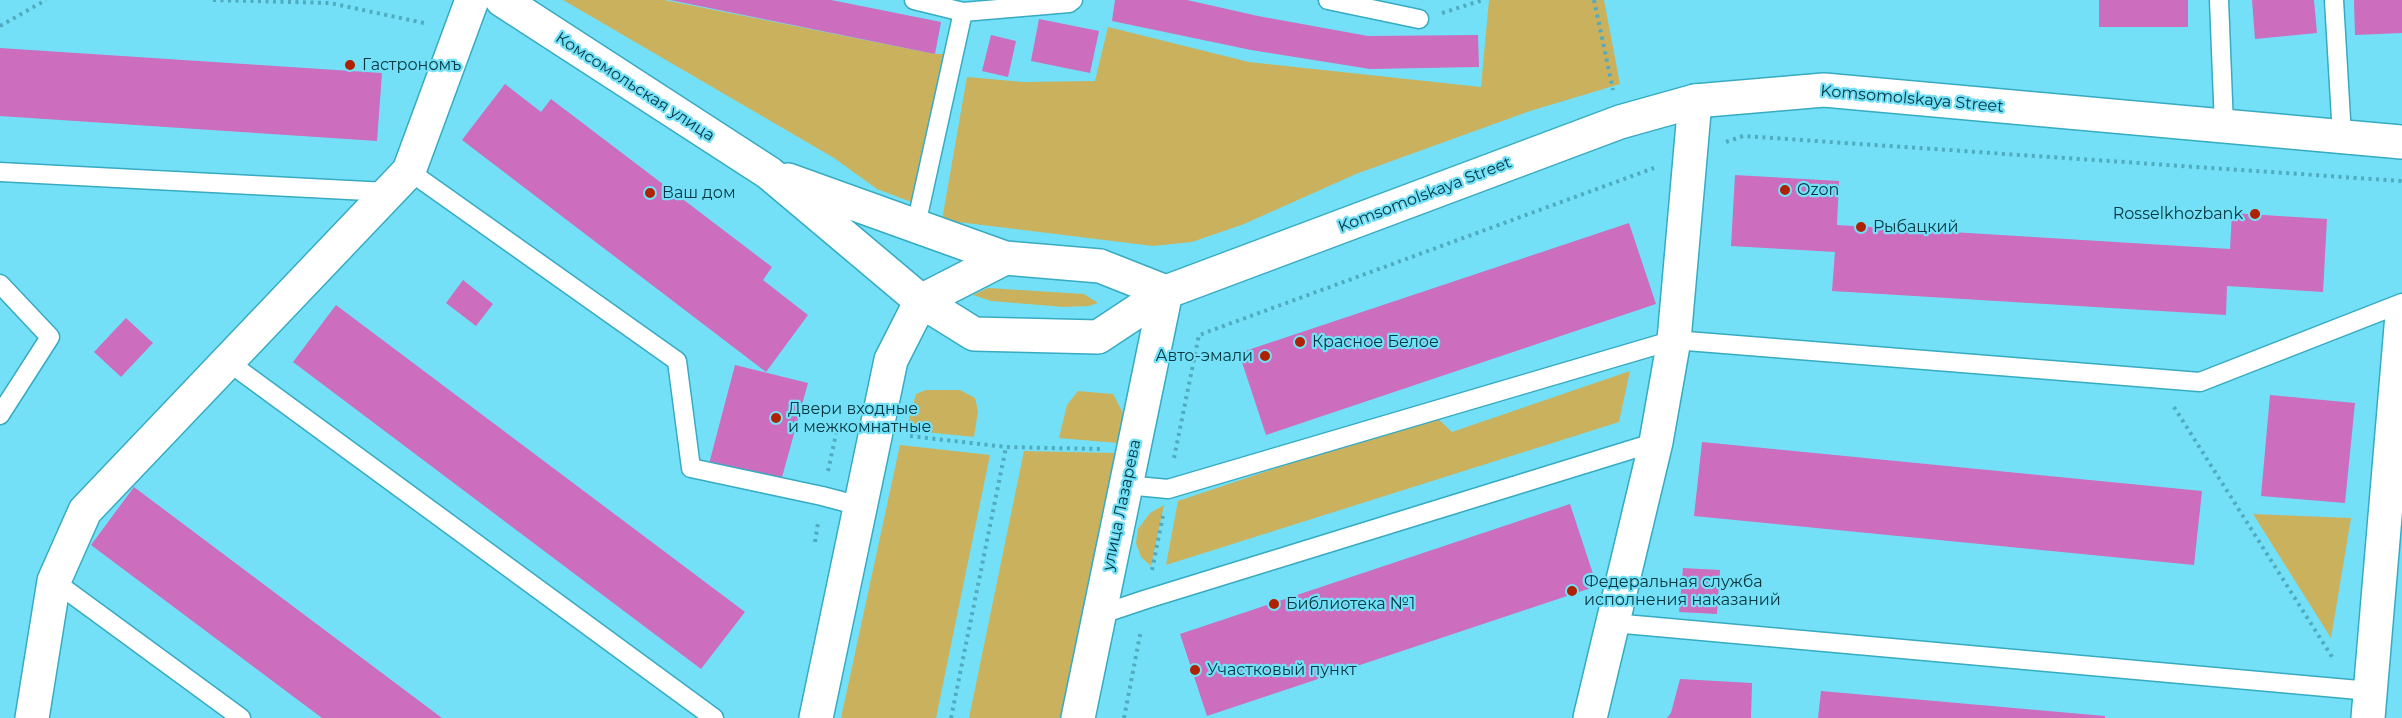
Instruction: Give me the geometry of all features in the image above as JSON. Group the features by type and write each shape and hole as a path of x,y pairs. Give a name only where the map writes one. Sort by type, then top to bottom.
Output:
{"main road":[{"path":"32,718 54,581 85,511 398,182 472,0"},
{"name":"Комсомольская улица","path":"502,0 769,173 921,302 974,334 1098,337 1166,292"},
{"name":"Komsomolskaya Street","path":"1166,292 1620,122 1695,100 1824,90 2402,142"},
{"path":"1590,718 1656,442 1674,340 1695,100"},
{"name":"Комсомольская улица","path":"769,173 1005,258 1100,266 1166,292"},
{"path":"816,718 891,360 921,302 1005,258"},
{"name":"улица Лазарева","path":"1078,718 1166,292"},
{"path":"2364,700 2402,315"}],"lane":[{"path":"914,0 963,12 1069,3 1073,0"},
{"path":"1328,0 1419,19"},
{"path":"2219,0 2224,126"},
{"path":"2334,0 2342,136"},
{"path":"916,225 963,12"},
{"path":"0,172 398,182 677,361 691,468 822,496 860,507"},
{"path":"0,284 50,337 0,415"},
{"path":"1126,485 1168,489 1674,340 2200,382 2402,303"},
{"path":"227,361 714,718"},
{"path":"1099,615 1147,598 1656,442"},
{"path":"54,581 241,718"},
{"path":"1612,622 2364,700"}],"path":[{"path":"0,26 46,0"},
{"path":"213,0 330,3 424,23"},
{"path":"1419,19 1484,0"},
{"path":"1594,0 1620,122"},
{"path":"1124,718 1199,334 1743,136 2402,181"},
{"path":"2156,379 2364,700"},
{"path":"951,718 1006,447 1134,449 1175,455"}],"shaded area":[{"path":"563,0 664,0 935,54 947,54 914,203 877,189 834,158"},
{"path":"1489,0 1604,0 1620,84 1530,111 1356,174 1244,224 1192,242 1153,246 942,220 967,77 1023,82 1095,81 1108,27 1249,62 1481,87"},
{"path":"988,288 1084,294 1098,303 1089,306 1064,307 991,301 973,295"},
{"path":"1630,371 1619,422 1166,565 1178,501 1434,415 1452,432"},
{"path":"926,390 960,390 975,398 978,411 974,437 906,430 916,394"},
{"path":"1078,391 1113,394 1123,413 1118,443 1059,438 1067,405"},
{"path":"900,445 990,455 936,718 841,718"},
{"path":"1024,451 1115,453 1060,718 969,718"},
{"path":"1164,505 1151,566 1141,557 1136,543 1138,529 1150,513"},
{"path":"2253,514 2351,518 2331,638"}],"building":[{"path":"670,0 831,0 941,22 935,54"},
{"path":"1115,0 1187,0 1258,16 1368,36 1478,35 1479,67 1370,69 1251,50 1112,21"},
{"path":"2099,0 2188,0 2188,27 2099,27"},
{"path":"2252,0 2314,0 2317,33 2255,39"},
{"path":"2354,0 2402,0 2402,33 2355,35"},
{"path":"1039,19 1099,31 1090,73 1031,61"},
{"path":"991,35 1016,41 1008,77 982,71"},
{"path":"0,48 382,73 377,141 0,116"},
{"path":"505,84 541,112 551,99 772,267 763,280 808,315 766,372 462,140"},
{"path":"1735,175 1839,181 1837,225 2230,249 2232,213 2327,219 2323,292 2227,286 2226,315 1832,291 1835,252 1731,246"},
{"path":"1629,223 1656,304 1266,435 1239,353"},
{"path":"463,280 493,304 476,326 446,303"},
{"path":"336,305 745,612 701,669 293,362"},
{"path":"126,318 153,343 121,377 94,352"},
{"path":"735,365 808,383 781,481 709,464"},
{"path":"2270,395 2355,403 2345,503 2261,496"},
{"path":"1702,442 2202,491 2194,565 1694,516"},
{"path":"134,487 442,718 322,718 91,545"},
{"path":"1570,504 1597,586 1207,716 1180,634"},
{"path":"1683,568 1720,570 1717,614 1679,612"},
{"path":"1680,679 1752,683 1751,718 1667,718 1671,713"},
{"path":"1821,691 2105,716 2105,718 1818,718"}],"place":[{"name":"Гастрономъ","path":"350,65"},
{"name":"Ozon","path":"1785,190"},
{"name":"Ваш дом","path":"650,193"},
{"name":"Rosselkhozbank","path":"2255,214"},
{"name":"Рыбацкий","path":"1861,227"},
{"name":"Красное Белое","path":"1300,342"},
{"name":"Авто-эмали","path":"1265,356"},
{"name":"Двери входные и межкомнатные","path":"776,418"},
{"name":"Федеральная служба исполнения наказаний","path":"1572,591"},
{"name":"Библиотека №1","path":"1274,604"},
{"name":"Участковый пункт","path":"1195,670"}]}
